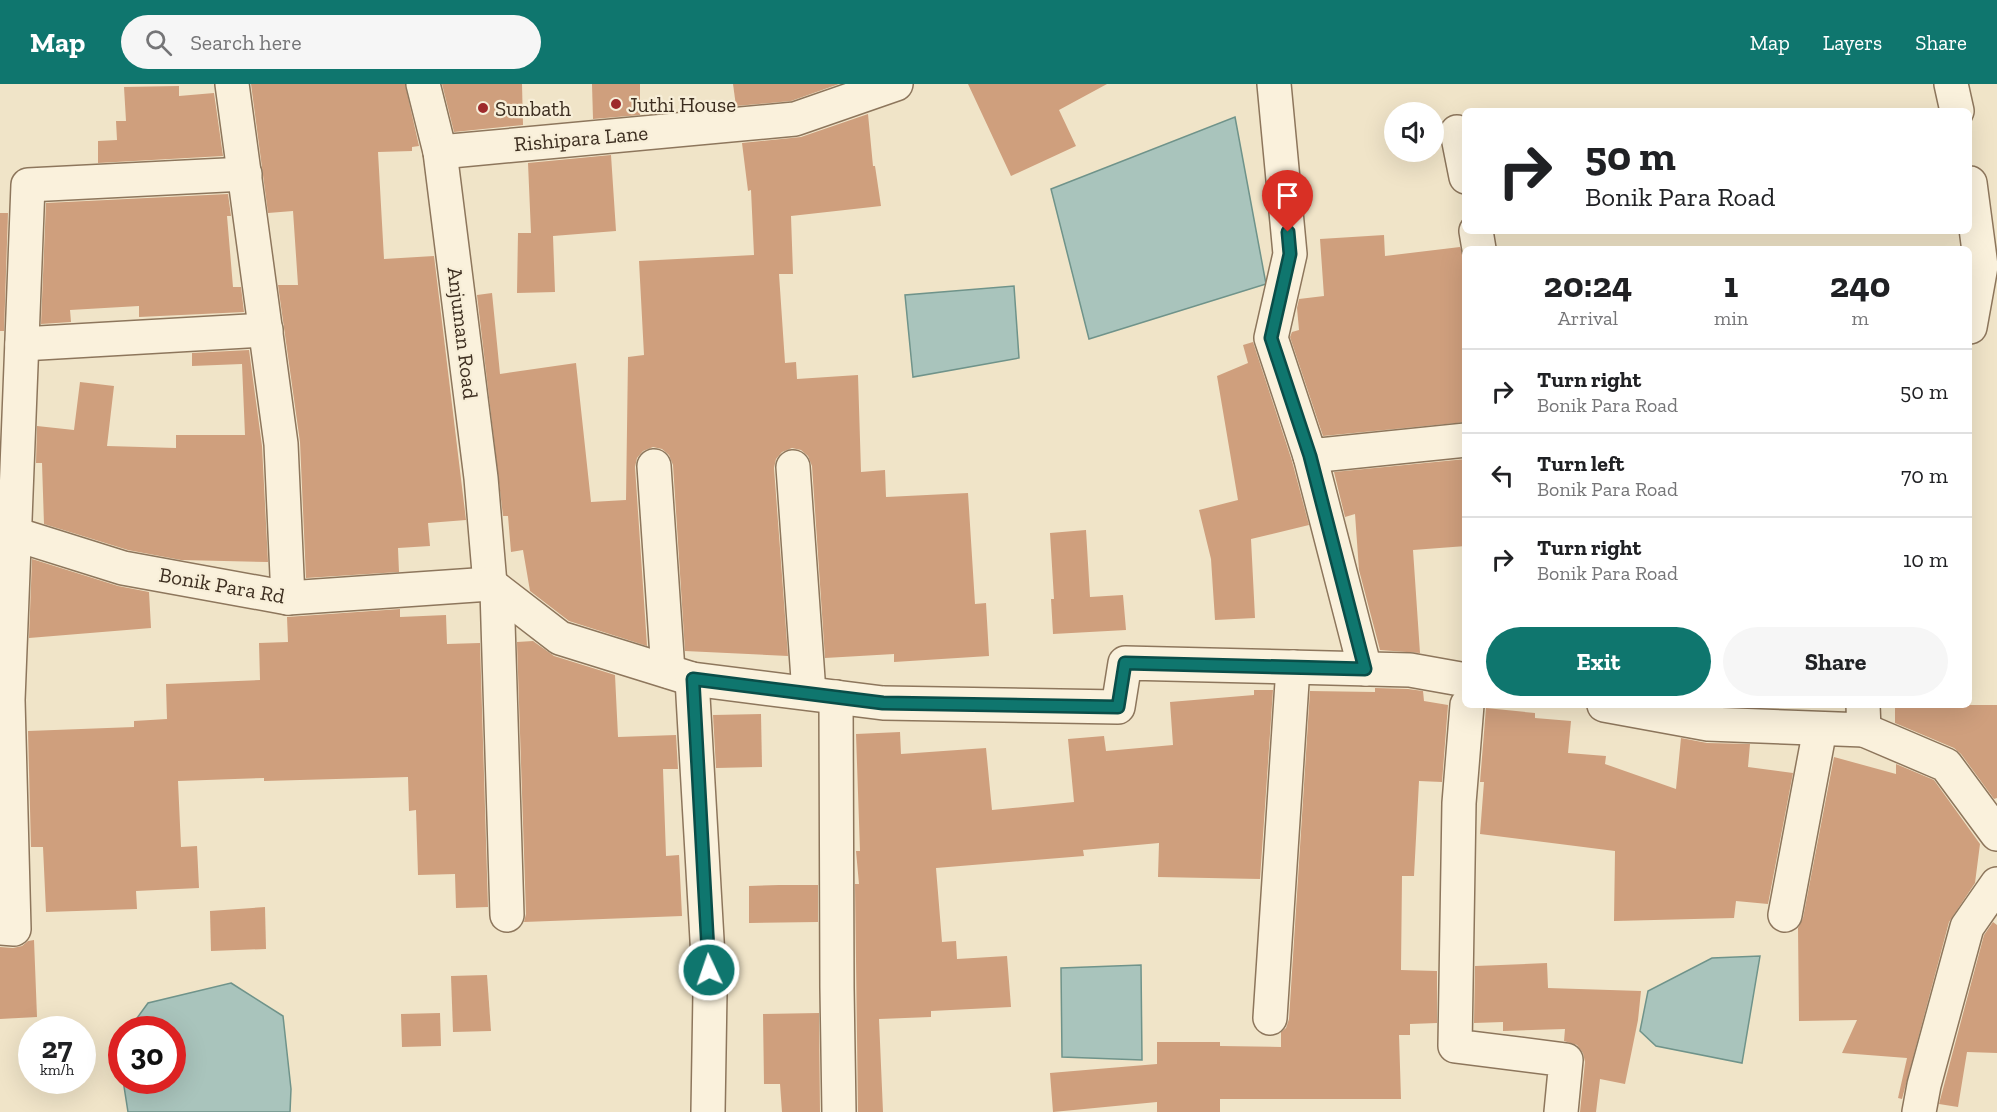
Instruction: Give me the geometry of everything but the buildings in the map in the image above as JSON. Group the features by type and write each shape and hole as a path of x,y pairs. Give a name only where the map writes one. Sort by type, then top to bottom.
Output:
{"street":[{"path":"232,84 281,444 288,598"},
{"name":"Anjuman Road","path":"423,84 440,152 494,587 507,915"},
{"name":"Rishipara Lane","path":"440,152 795,119 896,84"},
{"path":"1274,84 1290,254 1271,338 1310,456 1365,669"},
{"path":"1951,84 1956,108"},
{"path":"1457,132 1462,157"},
{"path":"0,928 14,928 8,700 7,528 22,344 28,185 244,174"},
{"path":"1972,192 1989,264 1972,320"},
{"path":"22,344 266,330"},
{"path":"1310,456 1462,440"},
{"path":"654,466 680,675 710,992 708,1112"},
{"path":"793,467 823,695 837,988 839,1112"},
{"name":"Bonik Para Rd","path":"7,528 123,568 288,598 494,587"},
{"path":"494,587 560,638 680,675 883,703 1118,707 1125,663 1410,670 1462,679"},
{"path":"1270,1018 1293,668"},
{"path":"1467,708 1459,803 1455,1046 1566,1060 1562,1112"},
{"path":"1620,708 1708,724 1820,729 1863,717 1946,765 1997,834"},
{"path":"1785,915 1820,729"},
{"path":"1919,1112 1924,1085 1967,927 1997,884"}],"water":[{"path":"1235,117 1266,284 1089,339 1051,189"},
{"path":"1014,286 1019,358 913,377 905,295"},
{"path":"1760,956 1742,1063 1656,1046 1640,1031 1648,991 1712,958"},
{"path":"1141,965 1142,1060 1062,1057 1061,968"},
{"path":"231,983 283,1016 291,1089 290,1112 128,1112 125,1094 186,1094 186,1016 138,1016 148,1003"}],"place":[{"name":"Juthi House","path":"616,104"},
{"name":"Sunbath","path":"483,108"}],"route":[{"path":"709,970 693,679 883,703 1118,707 1125,663 1365,669 1310,456 1271,338 1290,254 1288,232"}]}
